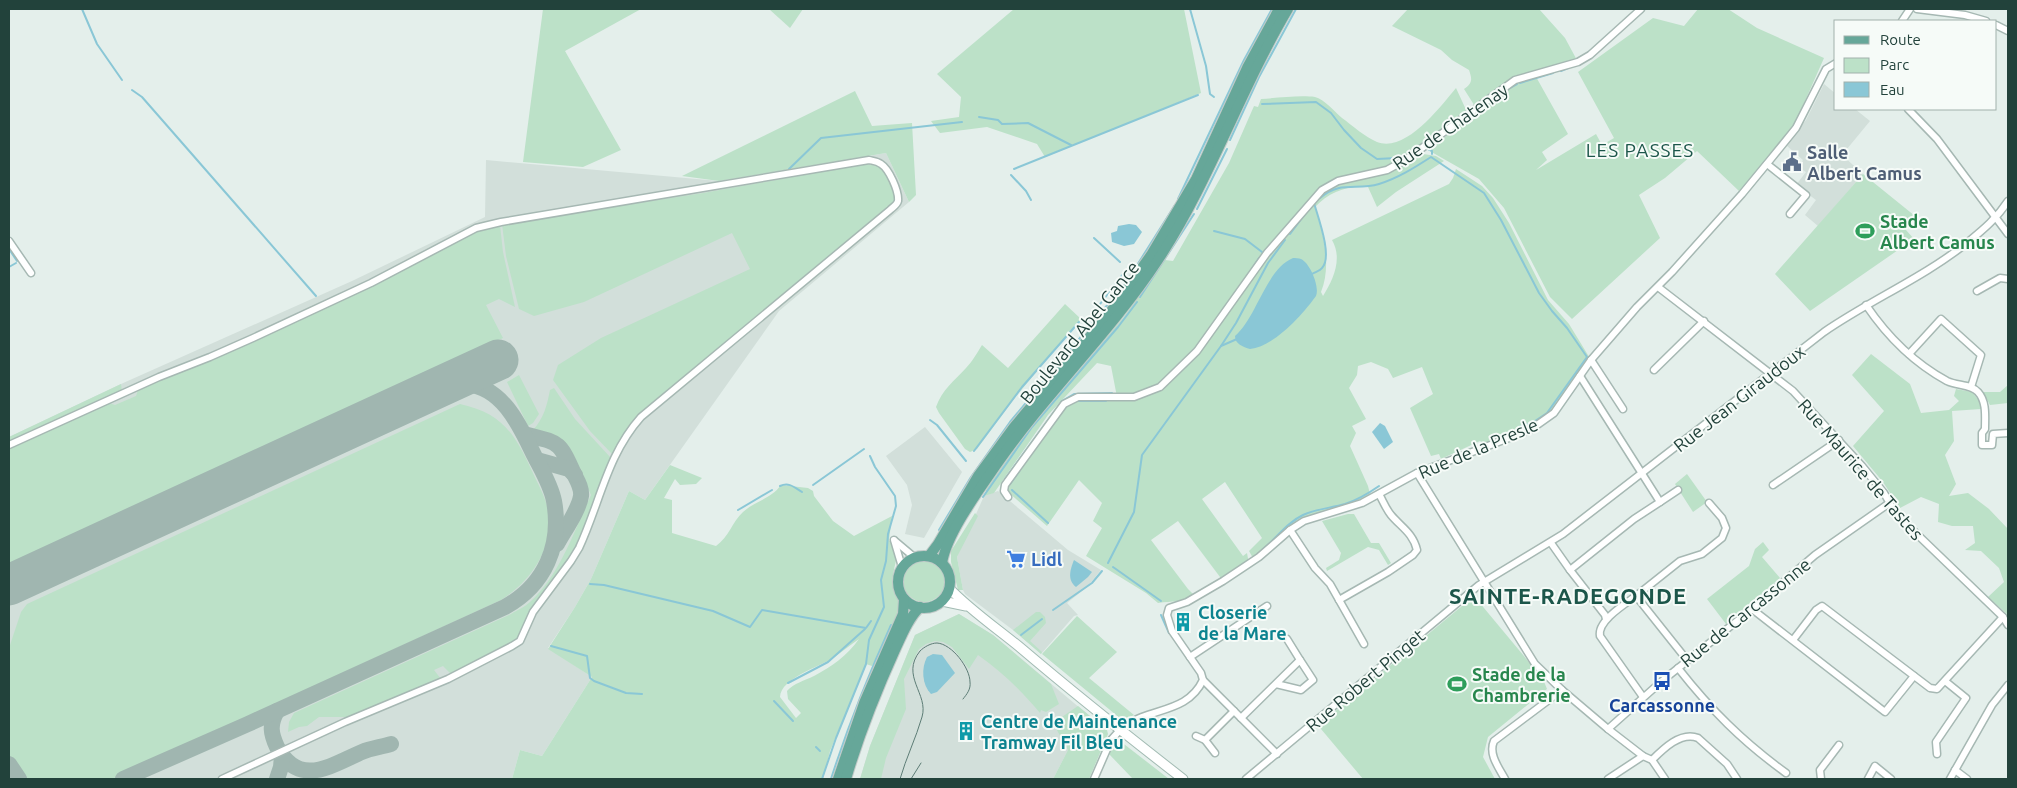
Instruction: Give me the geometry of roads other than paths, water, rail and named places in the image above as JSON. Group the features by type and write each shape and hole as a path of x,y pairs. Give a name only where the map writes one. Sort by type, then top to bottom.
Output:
{"main road":[{"name":"Boulevard Abel Gance","path":"929,556 978,476 1014,427 1109,314 1151,255 1196,179 1247,68 1279,9"},
{"name":"Boulevard Abel Gance","path":"942,563 955,529 1003,456 1031,417 1120,312 1171,240 1203,183 1254,71 1288,9"},
{"path":"838,779 864,703 903,614 904,599 898,585 898,577 902,566 914,557 929,556 942,563 949,576 949,588 942,601 935,605 920,608 904,599"},
{"path":"949,588 967,606 1183,779"},
{"path":"942,601 967,606"},
{"path":"846,779 882,679 909,621 920,608"}],"street":[{"name":"Rue de Chatenay","path":"1008,497 1004,491 1005,485 1064,404 1078,398 1134,397 1142,395 1160,387 1197,351 1267,253 1322,190 1338,181 1386,170 1407,159 1516,80 1570,66 1578,62 1590,55 1641,9"},
{"path":"1903,20 1910,9"},
{"path":"1917,9 1965,15 1982,20"},
{"name":"Rue de la Presle","path":"1277,754 1203,680 1201,673 1172,631 1167,610 1170,607 1187,602 1223,581 1259,557 1290,530 1311,518 1349,508 1417,473 1536,427 1554,413 1592,360 1637,307 1658,287 1742,194 1796,128 1826,69 1834,64"},
{"path":"1909,110 1938,139 2008,234"},
{"path":"9,445 159,376 253,338 371,283 476,228 501,222 869,160 882,164 887,170 897,192 898,202 641,417 631,428 613,457 579,548 571,562 533,612 520,641 448,678 345,722 222,779"},
{"path":"1767,164 1806,195 1790,214"},
{"name":"Rue Jean Giraudoux","path":"1484,583 1551,543 1824,332 1866,305 1939,265 1996,218 2008,200"},
{"path":"9,241 31,273"},
{"path":"1977,291 2000,278 2006,277 2008,279"},
{"name":"Rue Maurice de Tastes","path":"1658,287 1771,373 1813,410 1884,493 1888,504 1896,514 2008,625"},
{"path":"1866,305 1890,336 1928,369 1958,386 1971,387 1977,391 1982,398 1984,406 1985,429 1982,433 1982,445 1992,445 1992,434"},
{"path":"1909,354 1942,319 1981,355 1971,387"},
{"path":"1654,370 1704,321"},
{"path":"1592,360 1623,410"},
{"path":"1580,376 1660,502"},
{"path":"1985,429 1992,434 2008,433"},
{"path":"1773,485 1839,440"},
{"path":"1417,473 1535,664 1608,729 1643,756 1652,760 1665,779"},
{"path":"1570,570 1634,519 1678,490"},
{"path":"1339,600 1388,572 1413,555 1416,550 1415,544 1406,529 1390,514 1379,494"},
{"path":"1643,697 1600,636 1599,628 1606,619 1680,561 1702,554 1722,538 1726,528 1722,518 1709,503"},
{"name":"Rue de Carcassonne","path":"1608,729 1643,697 1752,609 1814,555 1853,532 1888,504"},
{"path":"1290,530 1339,600 1364,644"},
{"path":"902,566 894,540 914,557"},
{"path":"1551,543 1605,615 1606,619"},
{"name":"Rue Robert Pinget","path":"1246,779 1463,598 1484,583"},
{"path":"1636,596 1687,660"},
{"path":"1190,657 1267,606"},
{"path":"1793,640 1816,610 1822,606 1930,688 1937,689 2002,617"},
{"path":"1752,609 1885,712 1914,676"},
{"path":"1276,684 1302,690 1313,680 1287,639"},
{"path":"1241,718 1300,660"},
{"path":"1678,668 1706,704 1725,723 1786,773"},
{"path":"1094,779 1111,740 1121,729 1142,717 1182,703 1194,693 1203,680"},
{"path":"1937,754 1936,742 1966,698 1945,681"},
{"path":"1950,779 1992,705 2008,684"},
{"path":"1505,779 1493,755 1492,746 1494,741 1562,690"},
{"path":"1205,740 1234,711"},
{"path":"1196,736 1205,740 1215,753"},
{"path":"1652,760 1681,738 1692,736 1698,738 1727,764 1737,779"},
{"path":"1821,779 1820,770 1839,745"},
{"path":"1608,779 1643,756"},
{"path":"1868,779 1875,766 1890,779"},
{"path":"1955,770 1967,779"}],"water":[{"path":"1136,225 1142,232 1134,244 1124,246 1112,242 1111,233 1117,231 1118,226"},
{"path":"1293,258 1301,259 1308,265 1317,287 1316,296 1296,320 1269,342 1250,349 1240,345 1236,341 1235,336 1243,328 1276,272"},
{"path":"1380,423 1385,426 1393,442 1384,449 1372,432"},
{"path":"1074,560 1092,572 1076,587 1070,578"},
{"path":"933,654 942,655 955,673 937,692 931,694 924,681 923,671 927,657"}],"waterway":[{"path":"82,9 97,44 122,80"},
{"path":"1190,9 1206,66 1210,94 1214,97"},
{"path":"1178,199 1244,60 1272,9"},
{"path":"1230,140 1259,77 1296,9"},
{"path":"1561,71 1568,68"},
{"path":"1520,83 1553,73"},
{"path":"1506,90 1517,84"},
{"path":"132,90 142,97 316,296"},
{"path":"1014,169 1198,95"},
{"path":"1262,104 1316,102 1331,113 1361,148 1377,159 1397,158 1410,154"},
{"path":"979,117 998,120 1002,124 1028,123 1071,145"},
{"path":"789,169 821,138 962,122"},
{"path":"1429,146 1428,149 1432,151 1432,154"},
{"path":"1197,209 1227,149"},
{"path":"1320,198 1335,189 1371,186 1386,182 1431,157 1484,193 1501,220 1539,293 1587,357 1547,413 1532,423 1519,427"},
{"path":"1011,175 1026,191 1031,200"},
{"path":"1312,274 1322,268 1326,255 1324,237 1314,203"},
{"path":"1134,270 1175,205"},
{"path":"1140,297 1194,214"},
{"path":"1290,234 1305,214"},
{"path":"1214,231 1245,239 1262,252"},
{"path":"1094,238 1120,262"},
{"path":"1108,563 1134,512 1142,455 1221,346 1236,323 1268,263 1285,240"},
{"path":"9,249 17,261"},
{"path":"1250,272 1259,258"},
{"path":"9,267 16,263"},
{"path":"1094,312 1126,270"},
{"path":"939,530 971,477 1010,422 1119,291"},
{"path":"983,497 1032,427 1118,327 1137,302"},
{"path":"974,451 1022,387 1079,322"},
{"path":"1221,346 1237,339"},
{"path":"1005,479 1062,401 1074,394 1112,393"},
{"path":"1124,394 1134,394"},
{"path":"1075,401 1106,401"},
{"path":"930,420 937,425 966,461"},
{"path":"813,485 864,449"},
{"path":"822,779 836,738 866,664 869,640 884,607 881,580 886,561 888,534 896,506 895,496 875,467 870,456"},
{"path":"1010,484 1020,470"},
{"path":"780,486 789,485 802,492"},
{"path":"1262,550 1297,518 1313,511 1349,502 1379,486"},
{"path":"738,510 772,490"},
{"path":"1012,490 1048,523"},
{"path":"1113,567 1161,601"},
{"path":"1053,610 1092,583 1102,571"},
{"path":"590,584 604,585 713,611 750,627 762,610 866,628 871,621"},
{"path":"1161,615 1169,633"},
{"path":"1021,635 1042,619"},
{"path":"831,779 859,701 891,625"},
{"path":"788,683 828,662 865,629"},
{"path":"551,646 587,656 590,678 594,681 626,693 642,694"},
{"path":"774,701 793,721"},
{"path":"816,747 820,751"}],"tram line":[{"path":"900,779 922,717 922,701 913,669 920,651 930,644 937,643 943,644 954,652 964,664 969,676 969,689 963,699"},
{"path":"911,779 921,763"}],"place":[{"name":"Salle Albert Camus","path":"1792,162"},
{"name":"Stade Albert Camus","path":"1865,231"},
{"name":"Lidl","path":"1016,559"},
{"name":"Closerie de la Mare","path":"1183,622"},
{"name":"Carcassonne","path":"1662,681"},
{"name":"Stade de la Chambrerie","path":"1457,684"},
{"name":"Centre de Maintenance Tramway Fil Bleu","path":"966,731"}],"district":[{"name":"LES PASSES","path":"1640,150"},
{"name":"SAINTE-RADEGONDE","path":"1568,595"}]}
